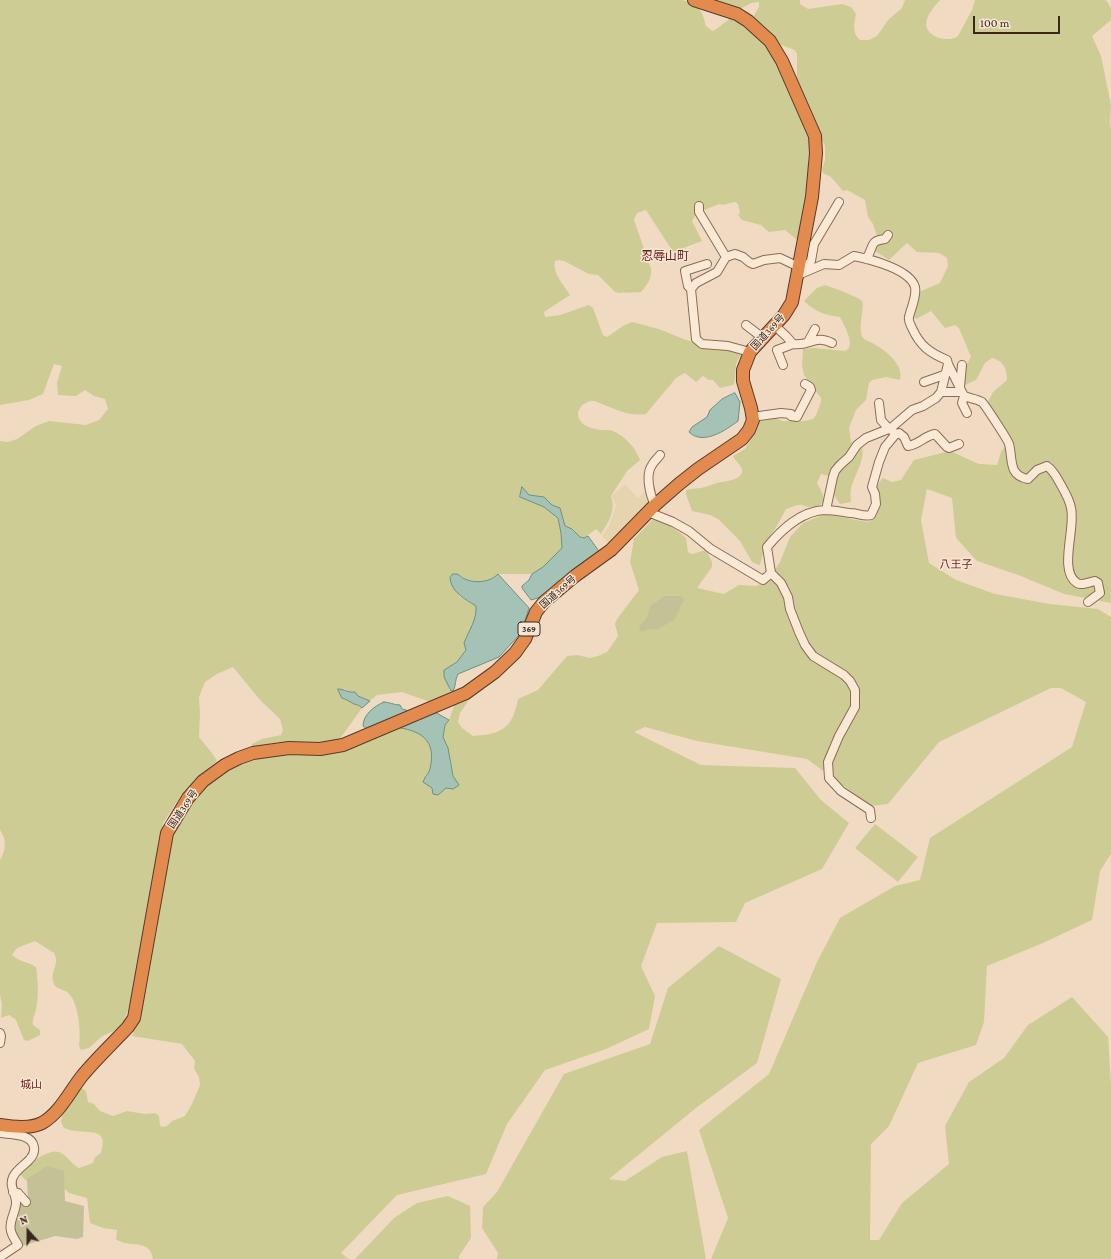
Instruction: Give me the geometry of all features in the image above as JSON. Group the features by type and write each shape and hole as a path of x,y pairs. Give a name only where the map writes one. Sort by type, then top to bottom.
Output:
{"highway":[{"name":"国道369号","path":"0,1125 14,1127 31,1126 42,1123 54,1113 82,1075 128,1027 134,1018 167,833 188,798 203,780 225,765 253,753 289,748 320,749 343,745 466,693 495,672 515,653 525,640 536,612 544,602 575,576 611,550 651,508 698,468 742,439 749,430 752,417 751,408 743,381 743,370 750,352 784,315 792,302 812,197 816,153 815,136 782,61 770,41 748,21 737,14 694,0"}],"street":[{"path":"798,271 811,261 814,244 839,202"},
{"path":"698,206 699,212 712,231 717,244 726,256"},
{"path":"866,259 876,240 885,239 888,235"},
{"path":"691,290 696,283 717,272 726,256 735,254 743,257 753,264 764,260 780,258 798,271"},
{"path":"798,271 824,264 839,265 854,256 884,264 905,275 913,283 915,288 919,290"},
{"path":"707,264 685,271 688,286 691,290 696,339 702,344 728,346 750,352"},
{"path":"916,278 919,290 908,320 923,346 934,354 947,360 961,392"},
{"path":"746,325 762,338"},
{"path":"774,325 793,344"},
{"path":"808,342 815,329"},
{"path":"783,365 777,350 793,344 801,346 816,339 827,340 832,343"},
{"path":"871,818 870,810 841,791 829,778 828,762 839,736 855,707 855,690 850,681 844,675 813,656 809,650 799,632 790,609 788,597 781,583 771,573 768,547 777,535 806,514 826,510 868,516 871,515 876,504 875,494 872,487 879,462 892,430 912,410 923,406 936,398 941,392 944,375 948,364"},
{"path":"962,365 962,403 967,413"},
{"path":"924,382 944,375"},
{"path":"752,417 781,413 790,414 791,416 797,417 811,390 810,387 804,384"},
{"path":"941,392 961,392 982,402 1009,444 1014,472 1021,478 1028,479 1037,470 1047,466 1053,470 1072,508 1068,569 1076,583 1080,584 1095,581 1098,583 1100,593 1088,602"},
{"path":"879,404 877,420 899,433 904,438 908,446 917,444 929,435 935,434 949,448 959,444"},
{"path":"826,510 835,471 849,457 857,445 866,438 892,430"},
{"path":"660,455 651,466 649,476 651,508 689,531 711,549 763,580 771,573"},
{"path":"868,489 871,502 868,516"},
{"path":"0,1033 0,1043"},
{"path":"0,1119 14,1127"},
{"path":"0,1133 25,1137 33,1143 35,1149 32,1158 19,1169 13,1177 11,1184 16,1201 11,1231 18,1245 0,1257"},
{"path":"13,1192 18,1194 26,1202"}],"shaded area":[{"path":"0,0 683,0 693,4 699,9 706,26 713,31 734,17 768,46 812,137 808,159 809,181 800,236 797,240 785,230 769,232 761,225 742,220 738,215 740,213 738,204 735,202 723,205 719,204 697,213 692,221 702,241 673,252 646,210 637,213 634,220 651,269 650,279 641,292 618,293 598,275 589,274 564,261 555,261 555,270 570,295 544,312 545,317 560,315 589,305 593,308 603,335 607,337 623,326 632,322 659,329 686,340 695,342 730,342 739,344 743,347 743,349 736,365 735,380 733,385 720,388 713,380 709,380 703,376 696,382 685,373 676,378 646,414 639,415 626,413 594,401 590,401 582,405 578,413 580,421 593,429 612,430 618,433 630,443 640,460 627,471 611,496 613,506 611,516 601,534 596,529 584,538 580,537 573,529 565,526 560,508 552,505 544,497 529,495 522,488 520,497 544,507 558,518 562,548 543,567 532,574 498,574 490,580 479,582 468,580 459,574 459,596 476,606 477,612 472,627 465,639 466,650 457,662 445,669 449,689 451,691 430,702 402,692 377,695 370,701 344,689 342,698 362,708 339,740 323,743 280,742 252,747 252,744 262,739 281,735 283,730 280,719 260,700 233,667 217,674 205,682 199,697 199,737 217,761 185,790 163,823 133,995 122,1027 101,1037 89,1048 81,1050 79,1046 80,1033 77,1010 74,1002 67,992 56,987 53,981 56,961 54,953 35,941 17,948 12,955 36,967 38,999 33,1025 40,1030 40,1035 28,1041 24,1040 16,1020 9,1015 1,1018 0,860 4,852 5,841 0,830 0,441 8,442 17,439 36,426 49,421 86,425 99,420 108,409 105,399 94,396 85,390 76,396 58,395 57,383 62,366 54,364 43,394 29,400 0,405"},
{"path":"712,0 800,0 800,4 808,9 842,4 851,7 856,14 854,25 857,37 860,40 869,40 877,36 888,20 902,8 905,0 940,0 929,14 926,25 932,34 942,39 954,38 958,36 972,10 975,0 1106,0 1111,8 1111,20 1092,36 1101,56 1111,105 1111,603 1064,594 1021,576 977,561 956,538 952,498 927,489 921,520 929,563 956,580 995,594 1050,604 1098,609 1111,617 1111,854 1100,871 1092,920 1043,943 987,966 984,1022 976,1045 918,1063 889,1126 871,1144 870,1240 879,1240 902,1203 949,1164 945,1126 969,1082 1004,1058 1028,1025 1072,997 1108,1037 1111,1085 1111,1259 711,1259 728,1218 699,1130 769,1074 817,962 840,918 895,886 920,880 930,838 1072,747 1086,702 1061,688 1051,688 939,742 888,804 871,806 807,759 697,741 645,727 634,732 701,765 795,768 821,800 849,823 822,869 745,903 736,922 657,923 641,966 655,996 649,1029 606,1049 545,1070 507,1124 486,1174 397,1195 341,1253 349,1259 153,1259 148,1248 138,1244 121,1242 116,1239 117,1230 103,1228 90,1223 87,1198 69,1193 59,1183 33,1183 24,1179 21,1175 26,1167 31,1163 43,1155 55,1151 62,1153 79,1168 93,1163 95,1157 101,1153 103,1145 101,1136 98,1134 74,1131 64,1128 61,1122 62,1115 67,1108 69,1098 80,1087 86,1091 88,1102 94,1104 100,1111 113,1116 127,1111 145,1114 155,1113 159,1116 160,1125 162,1127 167,1126 172,1121 185,1116 192,1104 200,1085 199,1077 194,1069 195,1061 182,1044 132,1036 138,1024 173,832 192,799 207,780 238,762 258,755 294,752 394,727 415,731 425,737 429,743 432,763 430,771 425,775 432,788 438,795 446,788 459,785 453,776 448,748 443,737 445,725 449,720 456,701 473,694 460,713 458,722 462,728 473,736 491,734 504,728 509,723 516,709 518,699 538,690 567,656 577,655 590,658 607,652 618,636 615,624 617,619 639,590 630,562 634,539 652,520 660,519 686,538 688,552 692,554 706,550 712,562 712,567 697,588 724,594 739,585 757,586 769,578 780,562 790,537 803,523 826,514 867,522 871,520 877,515 875,495 877,486 883,478 892,482 901,480 914,460 950,451 979,464 997,465 1001,452 1006,445 987,404 993,392 1007,380 1006,372 1002,363 992,358 985,363 976,380 965,385 962,373 971,357 959,328 955,325 945,328 931,311 916,319 913,316 919,292 940,283 948,266 947,258 939,253 917,252 907,243 889,260 872,249 876,245 877,236 873,224 868,217 865,200 847,190 843,191 831,177 823,173 822,169 825,160 825,146 797,81 797,54 795,50 781,45 768,29 753,17 759,7 759,2 751,3 738,10"},
{"path":"825,285 862,301 862,336 866,340 884,350 897,363 901,374 900,380 886,377 872,380 869,383 866,400 856,410 849,428 851,442 860,443 863,454 860,466 852,484 851,502 840,504 834,495 836,486 834,477 821,474 817,483 823,496 822,503 820,505 808,507 796,505 786,509 777,526 765,543 760,565 752,562 740,541 718,519 710,515 692,511 686,490 703,488 735,479 741,475 741,467 733,456 745,449 751,439 754,426 757,423 774,417 782,421 804,421 813,419 816,415 821,398 804,375 802,366 803,349 814,348 845,351 850,345 847,330 840,317 820,312 812,308 804,301 817,288"},
{"path":"735,393 740,402 738,421 721,432 707,437 695,436 689,432 692,427 707,417 710,410 722,399"},
{"path":"625,484 638,498 647,489 651,504 609,544 602,536 609,526 616,505 612,496"},
{"path":"522,487 529,495 544,497 552,505 560,508 565,526 572,529 580,537 584,538 588,536 601,554 541,597 531,600 522,586 529,580 532,574 543,567 562,548 561,533 558,518 544,507 520,497"},
{"path":"453,574 457,574 469,581 478,582 491,579 498,574 529,608 521,633 499,657 458,674 454,689 451,691 444,677 444,670 457,662 466,650 464,643 474,620 476,611 476,606 459,595 453,587 450,578"},
{"path":"665,596 681,596 684,599 675,619 658,629 650,629 641,632 639,626 646,619 651,605"},
{"path":"338,689 355,692 358,696 370,701 362,708 342,698"},
{"path":"384,702 400,705 402,709 413,712 367,729 363,726 365,718 373,708"},
{"path":"433,711 449,720 445,725 443,737 448,748 453,776 459,785 453,789 446,788 438,795 433,794 432,788 423,782 429,770 432,759 429,743 419,734 403,728 394,727"},
{"path":"875,824 918,857 898,882 855,848"},
{"path":"719,946 781,979 757,1063 696,1108 609,1179 625,1181 662,1157 687,1151 706,1259 497,1259 498,1253 482,1228 483,1207 497,1192 564,1074 650,1044 668,988"},
{"path":"47,1166 64,1171 65,1201 84,1206 83,1237 77,1239 55,1236 22,1246 14,1229 18,1205 28,1199 27,1179"},
{"path":"448,1196 470,1206 471,1238 459,1256 459,1259 355,1259 394,1218 417,1203"}],"district":[{"name":"忍辱山町","path":"665,256"},
{"name":"八王子","path":"956,565"},
{"name":"城山","path":"31,1085"}]}
